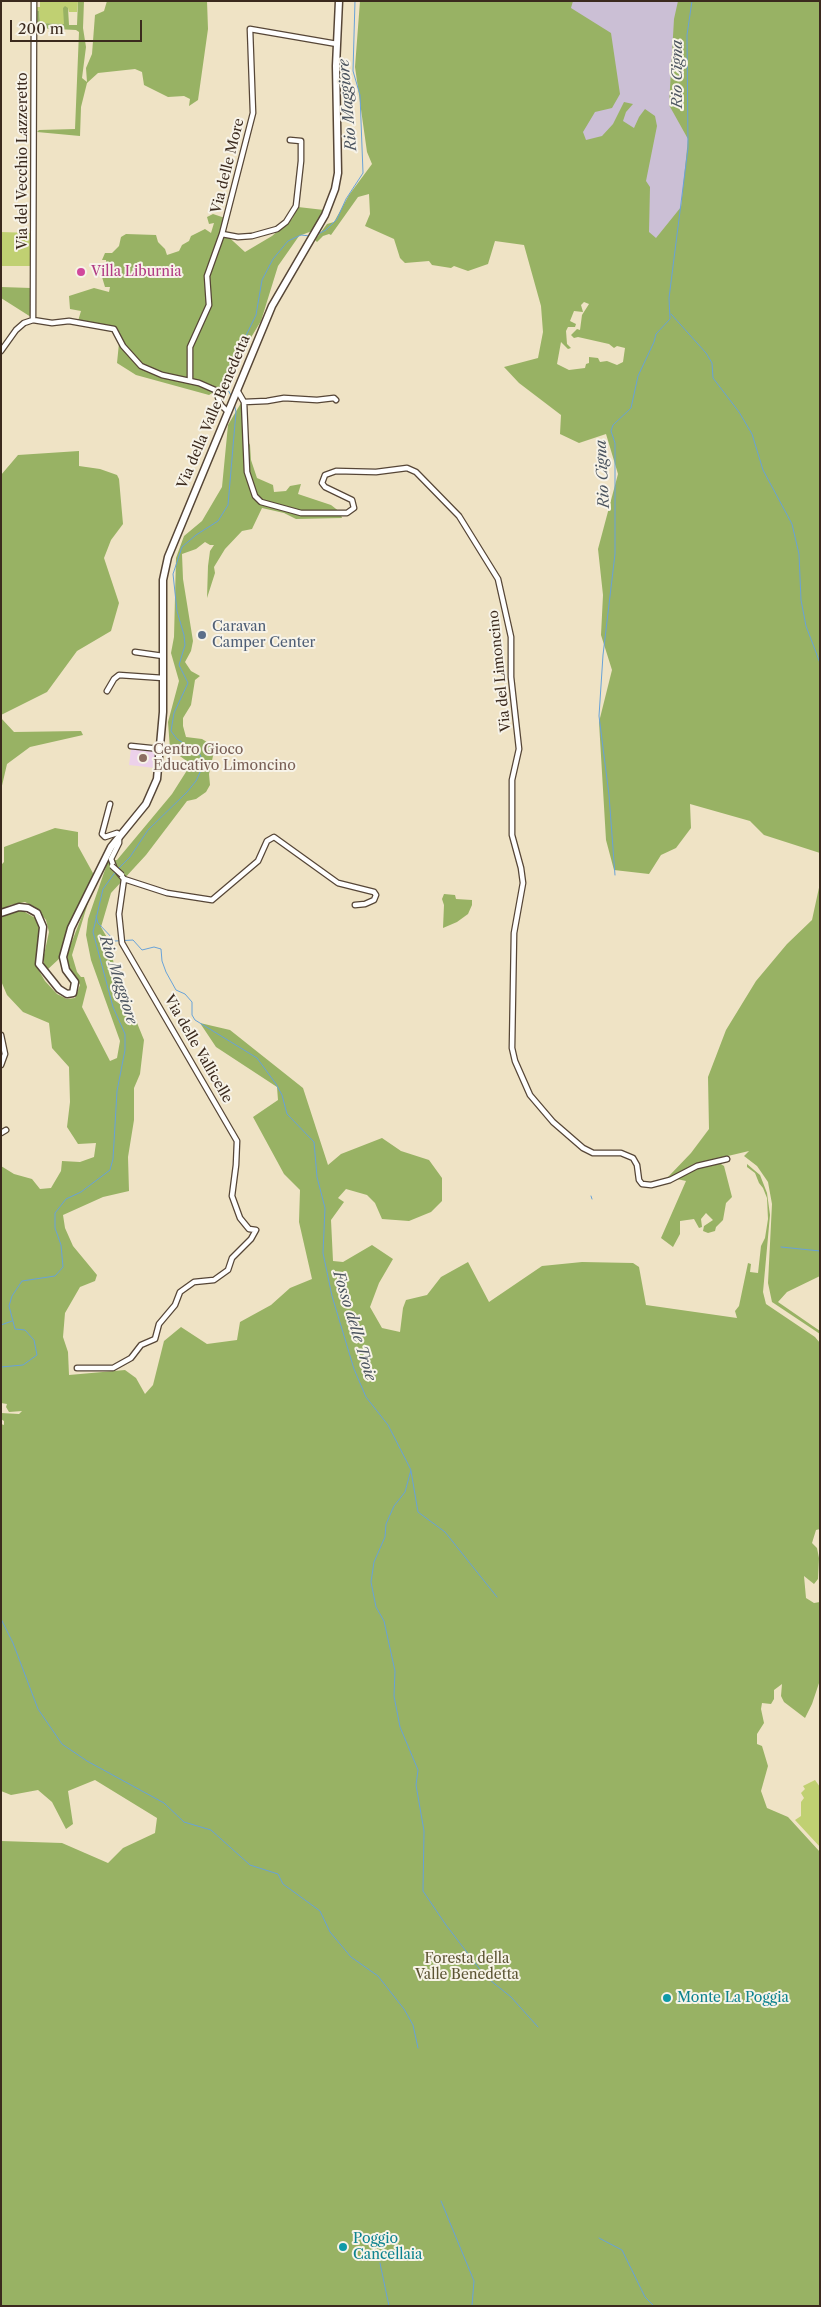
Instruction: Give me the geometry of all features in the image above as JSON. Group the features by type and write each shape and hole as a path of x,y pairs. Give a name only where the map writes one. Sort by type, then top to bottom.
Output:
{"main road":[{"name":"Via della Valle Benedetta","path":"1,913 19,907 28,908 37,913 43,927 39,964 59,989 67,994 72,993 75,982 64,964 64,948 71,928 108,852 151,796 157,780 163,678 164,568 272,306 330,203 338,173 337,44 339,1"}],"street":[{"name":"Via del Vecchio Lazzeretto","path":"33,320 34,1"},
{"name":"Via delle More","path":"290,140 301,141 301,162 296,206 286,222 277,229 252,236 238,237 222,234 253,113 250,29 337,44"},
{"path":"190,381 190,347 200,329 209,305 207,276 222,234"},
{"path":"1,351 16,330 24,323 33,320 52,323 70,321 114,328 123,346 141,366 162,375 200,383 215,390 221,405 228,412"},
{"name":"Via del Limoncino","path":"236,392 244,402 247,472 255,496 262,502 301,513 347,513 354,508 352,500 326,487 322,483 325,475 336,471 376,472 407,468 416,472 459,516 498,579 508,614 511,637 511,677 519,749 512,780 512,835 522,868 522,883 514,933 512,1048 515,1061 530,1095 553,1122 588,1151 621,1153 633,1158 637,1165 638,1180 642,1184 651,1185 670,1180 697,1166 727,1159"},
{"name":"Via della Valle Benedetta","path":"244,402 284,398 317,400 334,398 336,400"},
{"path":"135,652 163,656"},
{"path":"107,691 114,678 119,675 163,678"},
{"path":"131,746 160,749"},
{"path":"110,804 108,818 102,834 104,836 117,833 120,836 119,843 110,859 112,866 123,877 167,894 183,894 212,900 258,861 266,841 274,837 338,883 374,892 376,895 374,900 365,904 355,905"},
{"name":"Via delle Vallicelle","path":"77,1368 113,1368 131,1358 141,1345 155,1339 159,1324 175,1305 180,1292 194,1282 214,1280 228,1270 232,1258 251,1239 256,1230 250,1229 240,1218 232,1196 237,1141 122,943 118,914 123,877"},
{"path":"1,1035 5,1054 1,1065"},
{"path":"1,1134 6,1130"}],"shaded area":[{"path":"569,1 720,1 673,268 527,153"},
{"name":"Centro Gioco Educativo Limoncino","path":"131,749 157,751 155,768 129,765"}],"green space":[{"path":"40,1 78,1 77,12 69,12 68,8 64,24 40,23 39,11 36,10 36,7 40,7"},
{"path":"78,1 84,1 83,28 86,47 82,78 87,82 86,68 92,54 95,15 104,11 107,1 207,1 208,29 198,100 189,106 190,99 184,96 168,97 144,85 142,72 135,69 98,73 87,83 81,107 80,136 37,132 39,130 75,129 79,32 76,30 36,28 36,10 39,11 40,23 64,24 63,8 65,6 68,8 69,25 77,25"},
{"path":"360,1 573,1 571,8 611,33 620,94 612,108 595,112 583,132 586,140 602,136 613,124 624,102 633,104 626,112 623,121 634,128 645,109 655,116 657,126 646,181 650,187 649,232 656,238 681,207 688,139 669,105 674,19 678,1 820,1 820,853 764,835 750,821 690,804 691,828 676,848 661,855 649,874 614,870 606,840 599,722 612,670 601,635 603,595 598,549 618,474 606,434 579,443 560,434 561,415 519,383 504,367 538,358 543,332 541,306 524,245 495,241 488,264 468,271 454,266 451,268 432,265 429,261 405,263 400,258 394,239 365,226 370,214 369,194 358,197 331,235 323,236 317,242 315,240 327,224 334,222 349,195 372,164 367,152 355,67","holes":["584,302 589,304 582,315 580,330 577,329 571,335 574,338 578,337 609,344 614,348 617,346 625,348 623,362 617,365 607,361 600,362 598,358 589,357 589,363 586,364 585,368 569,370 557,364 561,342 568,349 571,348 567,344 566,331 568,327 575,327 576,324 570,321 574,311 583,312 581,305"]},
{"path":"298,207 324,210 312,231 299,236 278,266 261,321 238,359 227,384 209,395 136,375 117,363 120,333 113,328 78,321 81,311 70,309 69,296 94,288 109,292 110,287 105,287 102,277 104,274 110,273 110,276 114,268 107,267 106,260 102,260 105,253 112,253 119,246 121,237 126,234 156,235 158,242 165,249 167,255 179,251 182,245 189,241 191,236 205,229 211,233 214,223 209,224 207,217 213,214 225,218 222,231 245,252 272,236 292,219"},
{"path":"1,232 32,233 31,266 1,266"},
{"path":"1,287 31,288 31,317 1,298"},
{"name":"Foresta della Valle Benedetta","path":"241,403 244,434 250,445 251,460 257,478 273,485 274,492 286,491 290,486 301,484 298,494 331,505 340,512 342,518 296,519 284,513 262,508 252,529 242,531 225,549 214,567 215,573 207,598 208,566 210,551 214,545 205,542 196,549 182,554 183,579 193,641 191,651 185,662 191,671 200,676 195,680 191,705 183,718 183,726 186,737 202,739 215,747 209,774 210,785 206,792 196,799 187,801 146,855 111,893 101,927 109,941 116,974 114,1000 133,1013 144,1040 140,1074 134,1088 134,1120 128,1157 129,1191 103,1197 63,1215 65,1228 73,1246 97,1275 95,1281 80,1287 65,1313 63,1337 68,1352 69,1375 125,1370 136,1378 145,1394 153,1385 164,1341 181,1327 207,1344 237,1340 240,1322 271,1305 290,1288 312,1279 299,1222 300,1190 284,1174 253,1117 278,1100 277,1087 216,1047 200,1023 230,1030 303,1088 328,1165 341,1154 382,1138 401,1151 429,1160 442,1178 442,1201 431,1212 409,1221 382,1219 375,1203 367,1195 346,1189 338,1198 344,1202 331,1220 333,1261 343,1262 372,1245 393,1259 379,1283 370,1307 382,1328 400,1332 406,1300 427,1295 441,1277 468,1262 489,1302 542,1266 582,1262 633,1263 639,1267 646,1305 737,1318 735,1311 739,1306 748,1263 751,1264 750,1272 758,1273 761,1246 765,1238 768,1219 767,1198 755,1173 747,1167 747,1164 760,1175 767,1193 770,1215 763,1292 766,1304 815,1337 820,1343 820,1529 816,1530 812,1543 817,1548 819,1558 818,1579 814,1584 804,1576 806,1598 814,1603 820,1602 820,1680 805,1718 784,1702 781,1696 782,1684 774,1690 774,1699 771,1704 762,1703 761,1709 764,1723 757,1734 757,1744 762,1746 768,1766 761,1791 767,1808 788,1817 820,1852 820,2306 1,2306 1,1841 62,1843 108,1863 123,1848 155,1833 157,1818 95,1780 68,1791 73,1824 66,1829 52,1802 38,1790 11,1795 1,1791 1,1424 4,1425 4,1421 1,1419 1,1413 19,1414 22,1411 9,1412 6,1407 7,1404 1,1403 1,1166 14,1174 32,1179 40,1189 51,1188 61,1171 62,1161 80,1162 94,1157 96,1143 78,1144 67,1127 70,1102 69,1067 52,1048 49,1023 23,1012 7,995 1,981 1,918 14,911 23,911 37,919 39,929 36,960 38,969 45,981 57,994 67,999 75,998 80,985 68,965 67,954 91,893 72,955 77,972 81,977 84,977 87,987 82,1007 110,1061 117,1058 120,1041 91,960 86,935 88,919 108,861 117,860 172,794 191,764 170,749 168,722 179,681 171,653 174,637 176,558 184,536 202,521 222,487 228,425"},
{"path":"79,451 79,466 100,469 117,475 119,479 123,524 111,540 104,558 119,603 111,631 77,651 47,692 1,715 1,475 18,455"},
{"path":"1,718 14,732 81,731 83,735 30,747 7,764 1,790"},
{"path":"55,828 78,832 78,846 94,875 67,932 60,958 47,970 44,969 44,955 49,932 46,920 35,907 25,902 10,905 1,910 1,865 4,862 4,847"},
{"path":"820,883 820,1276 787,1292 778,1302 820,1331 820,1334 772,1302 768,1283 772,1204 768,1182 757,1166 744,1156 749,1151 711,1160 712,1163 718,1162 724,1166 732,1197 726,1203 723,1220 716,1227 715,1231 708,1233 703,1231 704,1226 713,1220 706,1213 701,1219 702,1227 699,1228 694,1219 680,1221 680,1234 673,1247 661,1238 686,1181 668,1177 691,1153 709,1129 708,1077 726,1030 756,981 787,944 812,920"},
{"path":"444,894 455,895 456,899 472,900 472,905 468,914 457,922 443,928 444,905 442,899"},
{"path":"815,1780 820,1787 820,1847 795,1820 801,1816 801,1802 804,1798 801,1793 805,1789 803,1786"}],"waterway":[{"name":"Rio Maggiore","path":"316,235 326,230 337,219 346,199 363,173 360,95 353,71 355,1"},
{"name":"Rio Cigna","path":"615,875 609,795 599,716 603,655 615,554 615,443 611,431 613,425 631,408 638,376 656,334 670,319 669,298 688,148 687,35 692,1"},
{"name":"Rio Maggiore","path":"232,397 228,390 227,379 233,362 256,315 262,280 273,259 288,241 301,235 310,236"},
{"path":"671,314 706,353 712,363 713,378 739,412 752,434 763,470 792,524 799,554 801,600 806,626 820,663"},
{"name":"Rio Maggiore","path":"119,868 130,857 148,830 187,792 196,781 202,768 203,761 199,753 177,739 171,731 174,713 188,683 179,665 185,645 177,611 173,574 182,547 196,535 218,521 228,505 236,412 234,403"},
{"name":"Rio Maggiore","path":"1,1367 23,1365 37,1355 34,1340 25,1330 15,1329 9,1306 12,1296 22,1281 55,1276 63,1267 61,1245 55,1228 55,1213 66,1199 81,1192 110,1170 113,1159 117,1091 125,1050 125,1034 113,1007 93,932 103,889 116,871"},
{"name":"Fosso delle Troie","path":"96,916 98,923 115,941 133,940 142,950 154,947 161,949 162,961 166,972 176,990 185,994 192,1002 192,1015 195,1020 257,1058 282,1095 287,1114 314,1142 317,1177 325,1208 323,1253 332,1296 354,1369 366,1397 388,1425 411,1470 405,1492 394,1506 386,1524 385,1537 374,1562 371,1582 376,1607 384,1621 395,1671 394,1696 400,1727 418,1770 416,1785 424,1831 423,1891 485,1976 511,1997 538,2027"},
{"path":"781,1247 820,1251"},
{"path":"1,1325 12,1321"},
{"path":"411,1471 418,1512 445,1532 497,1597"},
{"path":"1,1619 13,1643 38,1709 62,1744 87,1761 164,1803 184,1822 211,1830 250,1865 278,1874 283,1884 320,1911 330,1932 351,1957 378,1976 404,2009 413,2025 418,2048"},
{"path":"441,2201 474,2281 472,2306"},
{"path":"599,2238 622,2250 645,2297 654,2306"},
{"path":"380,2263 389,2306"}],"place":[{"name":"Villa Liburnia","path":"81,272"},
{"name":"Caravan Camper Center","path":"202,635"},
{"name":"Centro Gioco Educativo Limoncino","path":"143,758"},
{"name":"Monte La Poggia","path":"667,1998"},
{"name":"Poggio Cancellaia","path":"343,2247"}]}
